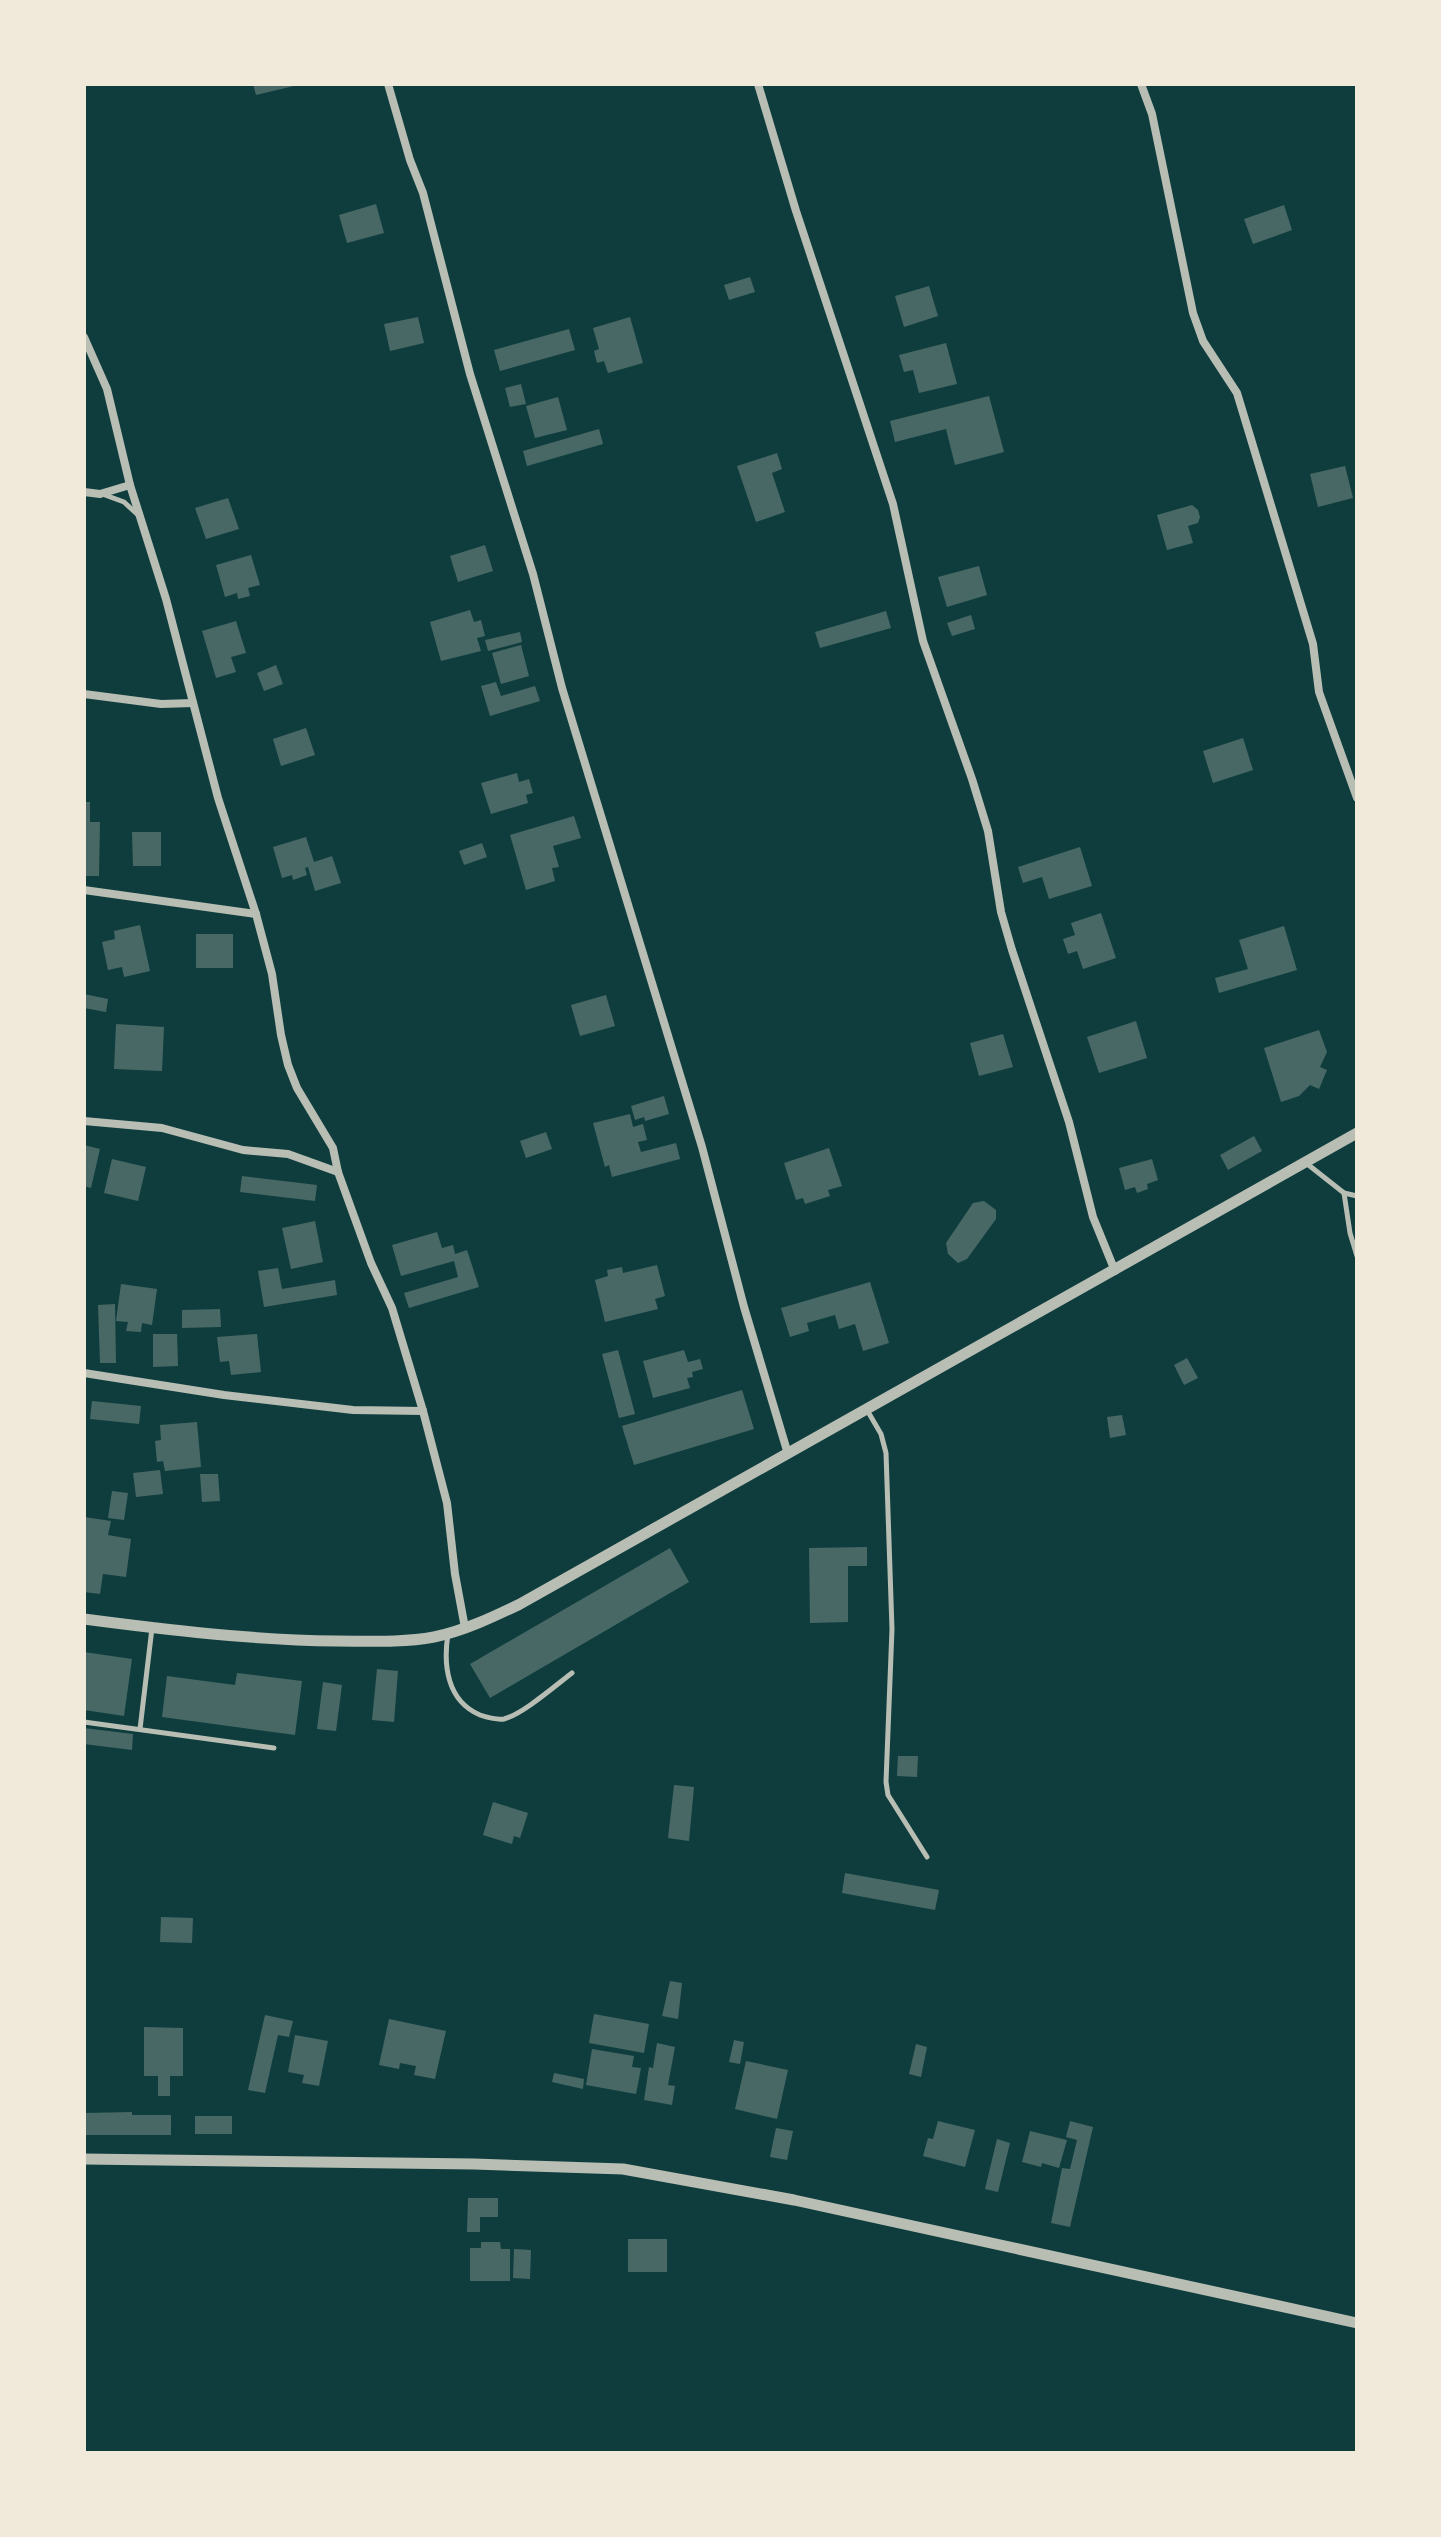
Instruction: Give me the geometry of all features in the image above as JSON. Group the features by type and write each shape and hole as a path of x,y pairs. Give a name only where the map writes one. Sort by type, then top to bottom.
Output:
{"street":[{"path":"388,84 423,193 470,374 525,548 566,701 702,1147 744,1307 788,1454"},
{"path":"758,84 796,211 893,504 923,641 985,819 1001,912 1069,1122 1093,1217 1115,1271"},
{"path":"1141,84 1152,114 1193,313 1203,341 1237,393 1313,644 1319,692 1357,798"},
{"path":"84,337 107,389 130,485 166,599 229,833 256,914 272,974 288,1065 297,1088 333,1148 338,1172 371,1263 392,1308 423,1411 447,1503 465,1628"},
{"path":"84,492 100,494 130,485"},
{"path":"84,694 161,704 193,703"},
{"path":"84,890 256,914"},
{"path":"84,1121 162,1128 243,1150 288,1154 338,1172"},
{"path":"84,1619 227,1636 311,1641 397,1641 465,1628 520,1604 1357,1133"},
{"path":"84,1373 224,1395 353,1410 423,1411"},
{"path":"84,2159 623,2169 809,2203 1357,2323"}],"lane":[{"path":"100,494 124,502 141,521"},
{"path":"1305,1163 1344,1193 1357,1196"},
{"path":"1344,1193 1357,1256"},
{"path":"867,1409 881,1434 886,1453 892,1629 886,1782 894,1806 927,1857"},
{"path":"140,1729 152,1627"},
{"path":"448,1633 444,1657 447,1677 457,1697 470,1711 486,1717 504,1719 531,1705 572,1673"},
{"path":"84,1722 274,1748"}],"building":[{"path":"253,84 293,84 294,86 256,95"},
{"path":"376,204 384,233 347,243 339,215"},
{"path":"1284,205 1292,230 1253,244 1244,219"},
{"path":"750,277 755,292 729,300 724,285"},
{"path":"929,286 938,316 904,327 895,296"},
{"path":"418,317 424,343 390,351 384,324"},
{"path":"630,317 643,363 608,373 604,361 597,363 594,351 599,349 593,328"},
{"path":"569,329 575,350 500,371 494,350"},
{"path":"946,343 957,384 919,393 913,370 904,372 899,355"},
{"path":"521,384 526,404 510,407 505,388"},
{"path":"989,396 1004,452 955,465 946,429 895,442 890,421"},
{"path":"558,397 567,430 535,438 526,406"},
{"path":"599,429 603,444 527,466 523,451"},
{"path":"777,453 782,469 772,473 785,512 756,522 737,466"},
{"path":"1345,466 1353,498 1318,507 1310,474"},
{"path":"228,498 239,529 206,539 195,508"},
{"path":"1192,505 1200,517 1198,523 1188,526 1193,543 1167,550 1157,515"},
{"path":"485,545 493,571 458,582 450,556"},
{"path":"251,555 260,585 248,588 250,596 238,599 237,593 225,597 216,565"},
{"path":"979,566 987,595 947,607 938,577"},
{"path":"470,610 474,622 481,620 485,636 477,638 481,651 441,661 430,622"},
{"path":"886,611 891,628 820,648 815,632"},
{"path":"971,615 975,629 952,636 947,623"},
{"path":"236,621 246,653 231,657 236,672 216,678 202,631"},
{"path":"520,632 522,642 488,651 485,640"},
{"path":"521,645 529,676 501,684 492,653"},
{"path":"276,665 283,684 264,691 257,673"},
{"path":"496,682 501,696 535,686 540,701 490,716 481,686"},
{"path":"306,728 315,755 281,766 273,739"},
{"path":"1243,738 1253,770 1213,783 1203,751"},
{"path":"517,773 519,782 529,779 533,793 526,795 528,803 491,814 481,783"},
{"path":"84,802 90,802 90,822 100,822 99,876 85,876"},
{"path":"574,816 581,838 553,846 559,867 552,868 555,881 526,890 510,835"},
{"path":"132,832 161,832 161,866 133,866"},
{"path":"306,837 314,862 332,856 341,883 315,891 308,867 305,868 307,875 293,880 292,875 282,878 273,847"},
{"path":"482,843 487,857 464,865 459,851"},
{"path":"1080,847 1092,886 1049,899 1042,877 1023,883 1018,867"},
{"path":"1101,913 1116,958 1083,969 1077,951 1068,954 1063,939 1075,935 1071,923"},
{"path":"140,925 150,971 124,977 122,967 108,970 102,942 115,939 114,931"},
{"path":"1284,926 1297,970 1219,993 1215,978 1248,969 1239,940"},
{"path":"196,934 233,934 233,968 196,968"},
{"path":"84,994 108,999 106,1012 84,1008"},
{"path":"606,995 615,1026 580,1036 571,1005"},
{"path":"1136,1021 1147,1058 1099,1073 1087,1037"},
{"path":"116,1024 164,1027 162,1071 114,1069"},
{"path":"1319,1030 1327,1052 1320,1067 1327,1070 1319,1089 1310,1085 1299,1096 1281,1102 1264,1048"},
{"path":"1003,1034 1013,1067 979,1076 970,1043"},
{"path":"664,1096 669,1114 645,1121 644,1117 635,1120 631,1106"},
{"path":"630,1114 633,1127 643,1124 647,1140 638,1142 641,1152 676,1143 680,1159 612,1177 609,1165 605,1167 593,1123"},
{"path":"546,1132 552,1149 526,1158 520,1141"},
{"path":"1254,1136 1262,1151 1228,1170 1220,1155"},
{"path":"84,1145 100,1149 91,1188 84,1186"},
{"path":"829,1148 842,1186 828,1190 830,1196 805,1204 803,1198 796,1200 784,1163"},
{"path":"112,1159 146,1167 138,1201 104,1193"},
{"path":"1152,1159 1158,1180 1137,1193 1135,1187 1125,1190 1119,1168"},
{"path":"242,1176 317,1185 315,1201 240,1192"},
{"path":"984,1201 996,1210 996,1219 967,1259 958,1263 948,1254 946,1243 973,1203"},
{"path":"315,1221 323,1262 291,1269 282,1228"},
{"path":"437,1232 442,1248 453,1245 455,1254 467,1250 479,1287 409,1308 404,1293 458,1277 454,1261 401,1276 392,1245"},
{"path":"657,1265 665,1296 655,1299 658,1309 605,1322 595,1280 608,1276 607,1270 622,1267 623,1273"},
{"path":"278,1268 282,1289 335,1280 337,1295 264,1307 258,1271"},
{"path":"870,1282 889,1343 863,1351 855,1324 839,1329 835,1315 807,1323 809,1331 790,1337 781,1308"},
{"path":"121,1284 157,1289 152,1325 142,1323 141,1332 126,1331 128,1322 116,1321"},
{"path":"115,1304 116,1363 100,1363 98,1305"},
{"path":"220,1309 221,1327 182,1328 182,1310"},
{"path":"153,1334 177,1334 178,1366 153,1367"},
{"path":"257,1334 261,1372 231,1375 229,1361 220,1362 217,1337"},
{"path":"618,1350 635,1414 619,1418 602,1354"},
{"path":"684,1350 688,1362 700,1359 703,1369 692,1372 693,1377 687,1378 690,1388 653,1398 643,1361"},
{"path":"1187,1358 1198,1378 1184,1385 1174,1365"},
{"path":"742,1390 754,1429 634,1465 622,1426"},
{"path":"92,1401 141,1406 139,1424 90,1419"},
{"path":"1122,1415 1126,1435 1110,1438 1107,1417"},
{"path":"197,1422 201,1467 165,1471 163,1461 157,1462 155,1441 161,1440 160,1425"},
{"path":"160,1470 163,1494 136,1497 133,1473"},
{"path":"200,1474 218,1474 220,1501 202,1502"},
{"path":"112,1491 128,1493 124,1520 108,1518"},
{"path":"84,1517 111,1521 108,1535 131,1539 126,1577 103,1574 100,1594 84,1592"},
{"path":"867,1547 867,1566 848,1566 848,1622 810,1623 809,1548"},
{"path":"670,1548 689,1582 490,1698 470,1664"},
{"path":"84,1652 132,1659 124,1716 84,1710"},
{"path":"377,1669 398,1671 394,1722 372,1720"},
{"path":"237,1673 302,1681 295,1735 162,1717 167,1676 235,1685"},
{"path":"323,1682 342,1685 336,1731 317,1729"},
{"path":"84,1728 133,1734 132,1750 84,1744"},
{"path":"898,1756 918,1756 917,1777 897,1776"},
{"path":"674,1785 694,1787 689,1841 668,1838"},
{"path":"493,1802 528,1813 520,1838 514,1836 512,1844 483,1835"},
{"path":"845,1873 939,1890 935,1910 842,1893"},
{"path":"161,1917 193,1918 192,1943 160,1942"},
{"path":"670,1981 682,1983 678,2019 662,2016"},
{"path":"594,2014 649,2024 644,2053 589,2043"},
{"path":"265,2015 293,2021 289,2037 278,2035 265,2093 248,2090"},
{"path":"389,2019 446,2031 435,2079 414,2075 416,2066 400,2063 399,2069 379,2065"},
{"path":"144,2027 183,2028 183,2076 170,2076 170,2096 158,2096 158,2076 144,2076"},
{"path":"295,2035 328,2041 319,2086 302,2083 304,2075 288,2072"},
{"path":"734,2040 744,2042 740,2064 729,2062"},
{"path":"657,2043 675,2047 668,2085 675,2086 672,2105 644,2100 649,2067 653,2068"},
{"path":"916,2044 927,2047 921,2077 909,2074"},
{"path":"592,2049 634,2056 632,2067 641,2068 636,2094 586,2085"},
{"path":"746,2061 788,2070 777,2119 735,2109"},
{"path":"554,2073 584,2079 583,2089 552,2082"},
{"path":"132,2112 132,2115 171,2115 171,2135 84,2135 84,2113"},
{"path":"195,2116 232,2116 232,2134 195,2134"},
{"path":"938,2121 975,2130 965,2167 923,2156 928,2138 933,2139"},
{"path":"1070,2121 1093,2127 1070,2227 1051,2223 1062,2168 1070,2169 1077,2140 1066,2137"},
{"path":"776,2128 793,2131 787,2160 770,2157"},
{"path":"1030,2131 1067,2140 1059,2168 1022,2162"},
{"path":"997,2139 1010,2143 998,2192 985,2189"},
{"path":"468,2198 498,2198 498,2217 480,2217 480,2232 467,2232"},
{"path":"628,2239 667,2239 667,2272 628,2272"},
{"path":"481,2242 500,2242 501,2249 510,2249 510,2281 470,2281 470,2248 481,2248"},
{"path":"514,2249 531,2250 530,2279 513,2278"}]}
